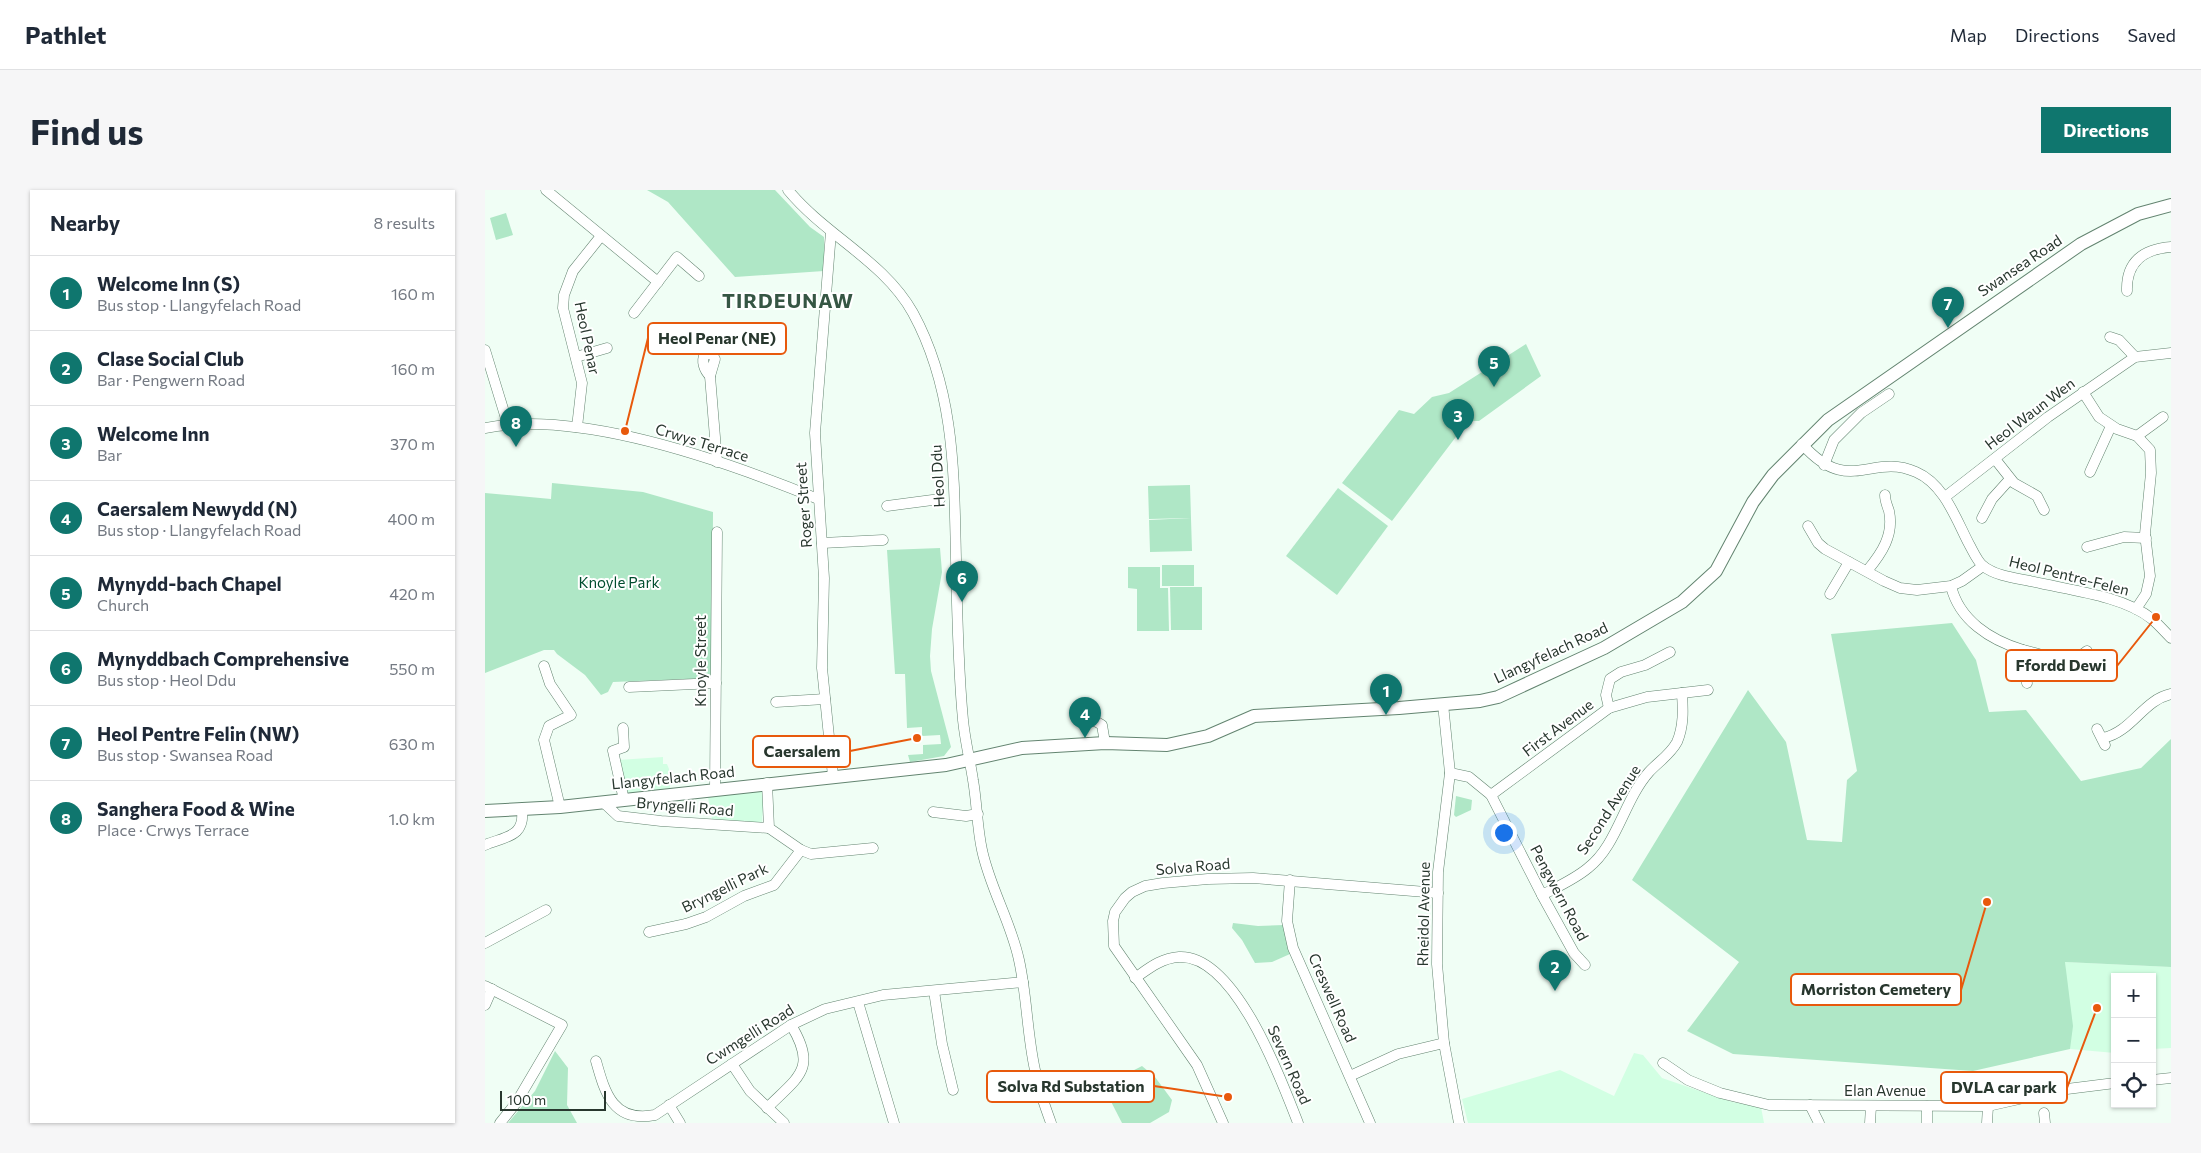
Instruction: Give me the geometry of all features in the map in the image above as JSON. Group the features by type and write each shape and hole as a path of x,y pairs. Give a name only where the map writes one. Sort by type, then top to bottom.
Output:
{"main road":[{"name":"Swansea Road","path":"1802,444 1828,420 2081,244 2138,214 2171,206"},
{"name":"Llangyfelach Road","path":"485,811 560,807 946,765 1022,748 1105,743 1167,745 1208,736 1254,716 1480,701 1514,691 1604,648 1682,602 1716,571 1753,502 1773,475 1802,444"}],"street":[{"path":"546,190 658,282"},
{"name":"Heol Ddu","path":"788,190 831,232 885,276 897,289 913,313 928,345 943,390 953,446 957,603 963,720 968,760 973,777 982,850 1015,945 1023,982 1034,1069 1051,1123"},
{"name":"Roger Street","path":"831,232 815,433 822,543 822,668 833,776"},
{"name":"Heol Penar","path":"577,427 582,383 563,308 564,295 573,270 601,236"},
{"path":"2127,291 2126,276 2137,260 2155,250 2171,247"},
{"path":"634,313 677,257 699,276"},
{"path":"2110,337 2119,340 2135,357"},
{"path":"576,356 607,348"},
{"path":"485,350 508,425"},
{"name":"Heol Waun Wen","path":"1945,497 2083,392 2135,357 2171,353"},
{"path":"710,376 717,462"},
{"path":"2083,392 2099,417 2111,426 2137,436 2148,446 2151,456 2146,538 2150,576 2149,586 2143,600 2136,609"},
{"path":"1825,465 1834,440 1861,413 1889,394"},
{"path":"2137,436 2163,417"},
{"name":"Crwys Terrace","path":"485,428 508,425 577,427 632,438 775,481 818,499"},
{"path":"2090,472 2111,426"},
{"path":"1802,444 1815,459 1825,465 1847,472 1897,468 1916,472 1930,480 1945,497 1983,566 1951,586 1917,590 1900,588 1818,544 1808,526"},
{"path":"1995,459 2010,479 2037,496 2044,510"},
{"path":"1982,518 1992,499 2010,479"},
{"path":"1867,571 1884,549 1889,537 1889,512 1885,495"},
{"path":"887,506 940,499"},
{"name":"Knoyle Street","path":"715,790 717,532"},
{"path":"2087,547 2124,537 2146,538"},
{"path":"869,540 869,552"},
{"path":"822,543 883,540"},
{"path":"1830,594 1849,562"},
{"name":"Heol Pentre-Felen","path":"1983,566 2009,577 2107,599 2136,609 2152,619 2171,638"},
{"path":"1951,586 1954,599 1980,629 2007,644 2052,659 2064,668 2087,652"},
{"path":"2023,650 2022,666 2027,683"},
{"path":"1609,708 1606,695 1611,679 1616,674 1645,665 1670,652"},
{"path":"544,666 550,684 571,715 549,726 544,740 560,807"},
{"path":"629,687 716,683"},
{"name":"First Avenue","path":"1491,796 1609,708 1647,697 1708,690"},
{"name":"Second Avenue","path":"1542,894 1589,868 1607,846 1648,773 1671,751 1677,741 1683,716 1682,693"},
{"path":"2101,737 2121,732 2154,701 2171,694"},
{"path":"776,702 825,699"},
{"name":"Rheidol Avenue","path":"1443,704 1450,773 1438,893 1437,964 1444,1043 1459,1123"},
{"path":"1086,722 1095,721 1102,725 1105,743"},
{"path":"623,728 624,747 613,751 624,800"},
{"name":"Pengwern Road","path":"1450,773 1469,777 1491,796 1574,953 1585,965"},
{"path":"767,783 769,828 801,850 811,854 873,848"},
{"name":"Bryngelli Road","path":"603,802 618,816 661,821 769,828"},
{"path":"485,845 519,831 523,822 523,809"},
{"path":"933,812 967,816 977,814"},
{"name":"Bryngelli Park","path":"649,932 686,924 706,917 744,896 774,885 801,850"},
{"name":"Solva Road","path":"1223,1123 1197,1065 1117,953 1112,938 1115,912 1132,892 1163,883 1253,878 1438,893"},
{"name":"Creswell Road","path":"1290,880 1287,921 1293,948 1370,1123"},
{"path":"485,943 546,910"},
{"name":"Severn Road","path":"1135,978 1161,960 1178,957 1192,958 1204,962 1218,974 1260,1032 1298,1123"},
{"name":"Cwmgelli Road","path":"596,1061 605,1092 613,1105 622,1112 645,1117 655,1115 791,1025 825,1009 883,996 1023,982"},
{"path":"485,1005 488,987 562,1025 516,1103 500,1123"},
{"path":"934,991 942,1044 953,1090"},
{"path":"858,1002 894,1123"},
{"path":"767,1108 799,1075 804,1064 802,1043 791,1025"},
{"path":"1349,1076 1398,1054 1444,1043"},
{"name":"Elan Avenue","path":"1663,1063 1688,1080 1720,1092 1769,1104 1988,1106 2059,1090 2111,1084"},
{"path":"732,1064 750,1091 784,1123"},
{"path":"2156,1080 2171,1078"},
{"path":"669,1105 680,1123"},
{"path":"1810,1105 1819,1123"},
{"path":"1870,1123 1871,1106"},
{"path":"1927,1106 1927,1123"},
{"path":"1987,1123 1988,1106"}],"shaded area":[{"path":"663,757 663,764 667,764 669,769 670,788 627,793 618,760"},
{"path":"760,790 764,792 762,823 712,819 708,797"},
{"path":"2065,962 2171,967 2171,1048 2156,1049 2156,973 2111,973 2111,1053 2070,1049"},
{"path":"1634,1053 1643,1055 1662,1078 1732,1102 1761,1107 1764,1123 1468,1123 1462,1099 1560,1070 1614,1096"}],"green space":[{"path":"647,190 775,190 810,227 824,237 824,271 735,277 668,202"},
{"path":"506,213 513,235 496,240 490,218"},
{"path":"1526,344 1541,376 1479,421 1468,421 1392,521 1342,483 1399,410 1414,414 1432,397 1449,393"},
{"name":"Knoyle Park","path":"552,483 643,492 713,512 712,678 613,682 608,692 601,695 585,675 554,650 544,650 485,673 485,493 551,499"},
{"path":"1190,485 1191,518 1149,519 1148,486"},
{"path":"1338,488 1388,526 1337,595 1286,556"},
{"path":"1191,518 1192,551 1150,552 1149,520"},
{"path":"940,548 942,572 932,629 930,656 931,671 951,747 944,756 910,762 908,755 923,754 923,745 941,744 940,735 922,736 922,727 907,728 905,674 895,674 887,550"},
{"path":"1162,565 1194,565 1194,586 1162,586"},
{"path":"1128,567 1160,567 1160,588 1168,588 1169,631 1137,631 1137,589 1128,588"},
{"path":"1170,587 1202,587 1202,630 1171,630"},
{"path":"1952,623 1976,660 1989,712 2026,710 2081,781 2141,768 2171,739 2171,967 2065,962 2073,1026 2070,1049 1973,1071 1733,1054 1687,1031 1739,962 1632,880 1748,690 1786,742 1807,840 1842,842 1847,780 1857,771 1831,634"},
{"path":"1456,796 1472,800 1471,810 1456,817 1454,815"},
{"path":"1233,923 1258,926 1284,925 1290,954 1272,962 1255,963 1242,940 1232,928"},
{"path":"555,1051 568,1068 567,1105 577,1123 508,1123 535,1091"},
{"path":"1142,1066 1155,1077 1172,1100 1169,1112 1150,1123 1122,1123 1103,1086"}],"place":[{"name":"Heol Pentre Felin (NW)","path":"1948,328"},
{"name":"Mynydd-bach Chapel","path":"1494,387"},
{"name":"Heol Penar (NE)","path":"625,431"},
{"name":"Welcome Inn","path":"1458,440"},
{"name":"Sanghera Food & Wine","path":"516,447"},
{"name":"Mynyddbach Comprehensive","path":"962,602"},
{"name":"Ffordd Dewi","path":"2156,617"},
{"name":"Welcome Inn (S)","path":"1386,715"},
{"name":"Caersalem","path":"917,738"},
{"name":"Caersalem Newydd (N)","path":"1085,738"},
{"name":"Morriston Cemetery","path":"1987,902"},
{"name":"Clase Social Club","path":"1555,991"},
{"name":"DVLA car park","path":"2097,1008"},
{"name":"Solva Rd Substation","path":"1228,1097"}],"district":[{"name":"TIRDEUNAW","path":"788,301"}]}
